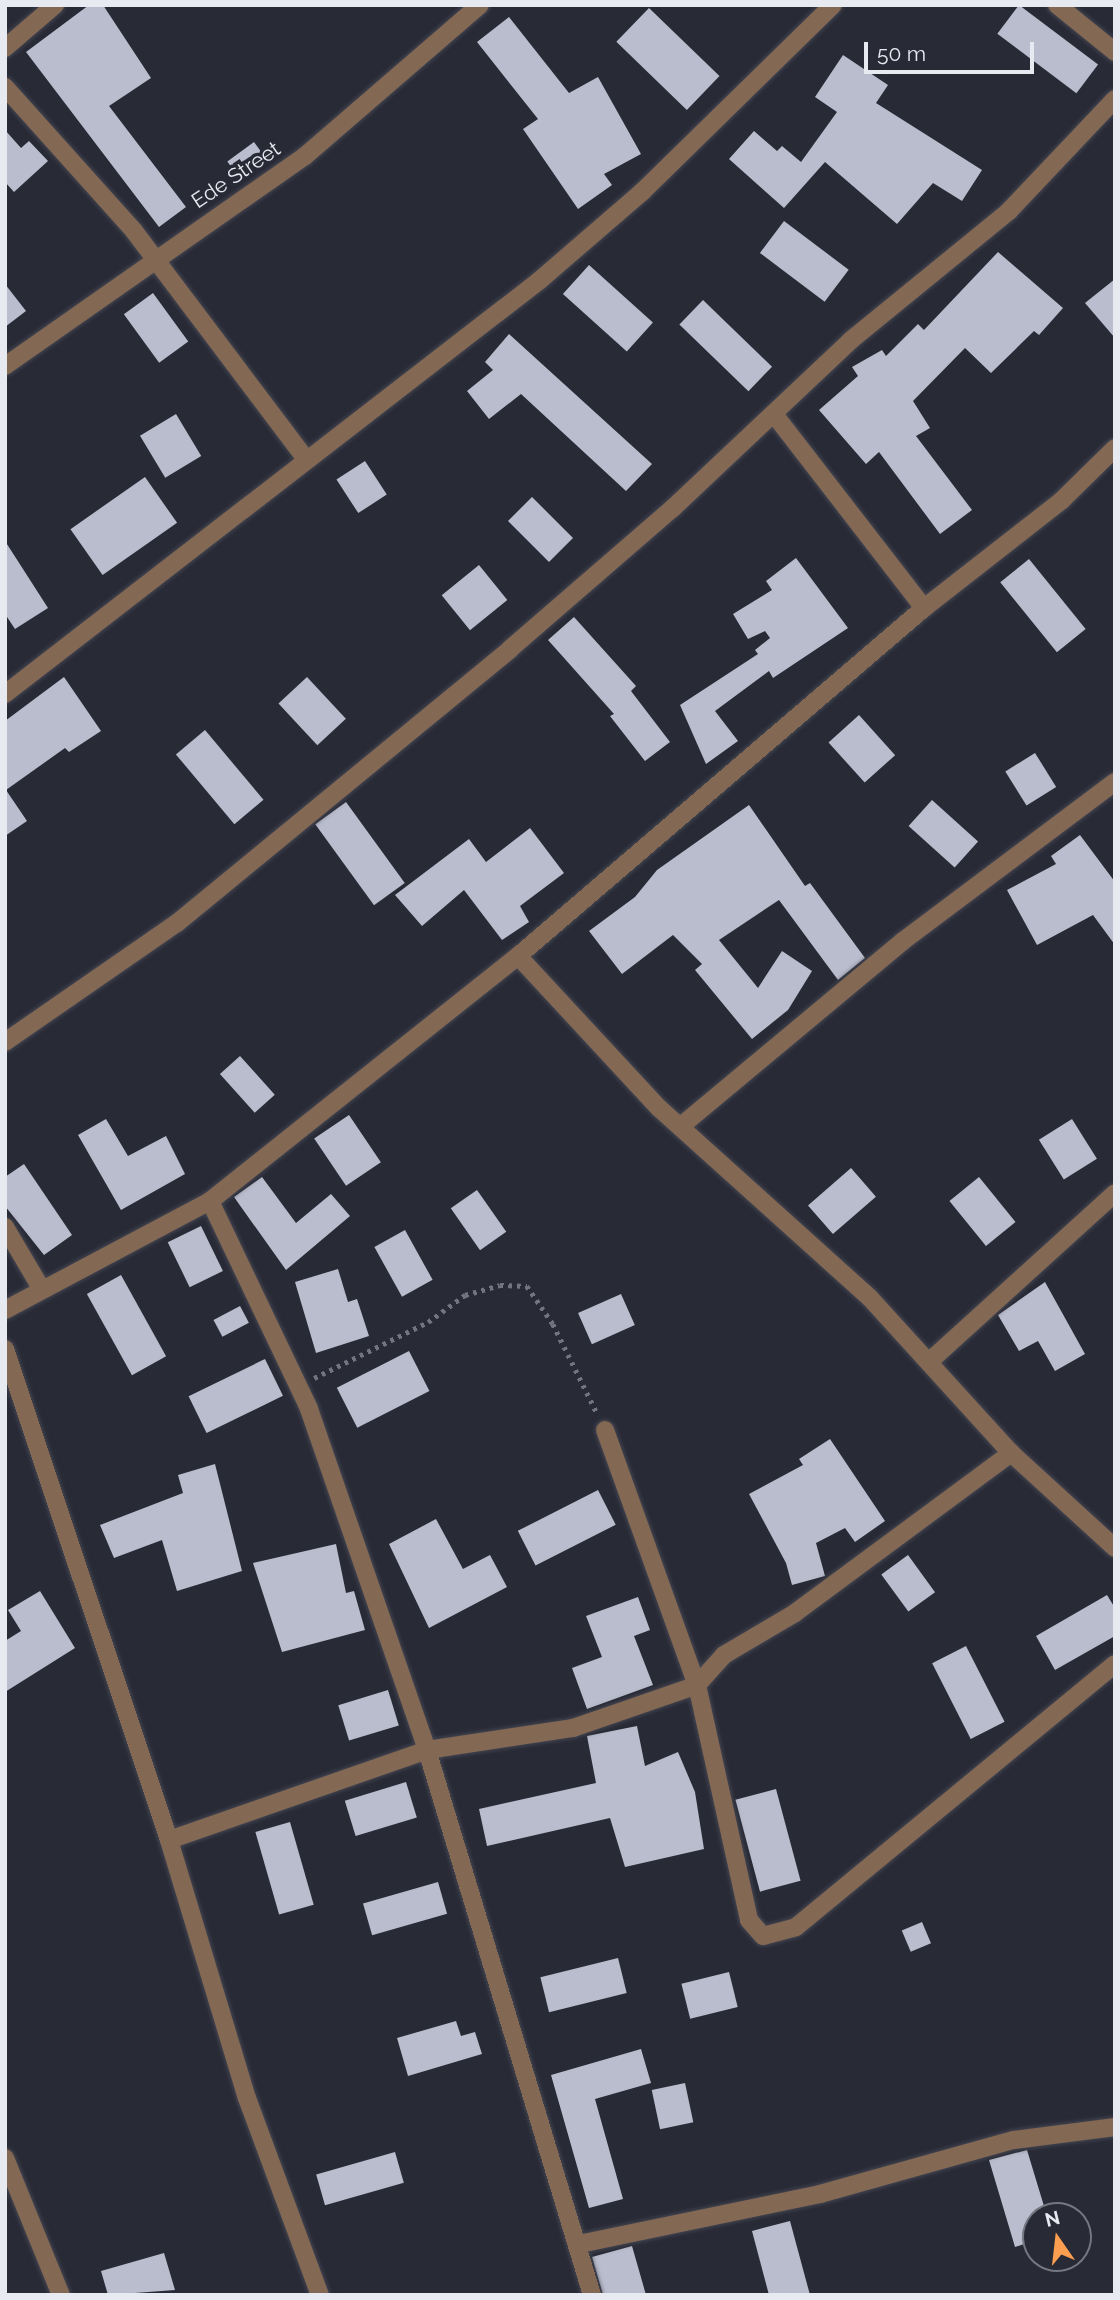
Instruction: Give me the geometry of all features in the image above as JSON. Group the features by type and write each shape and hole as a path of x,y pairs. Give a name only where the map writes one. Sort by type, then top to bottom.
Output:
{"street":[{"path":"5,48 55,5"},
{"name":"Ede Street","path":"5,366 151,259 305,156 480,5"},
{"path":"5,694 540,280 642,192 834,5"},
{"path":"1057,5 1115,52"},
{"path":"5,87 134,231 151,259 306,459"},
{"path":"5,1042 177,923 510,649 774,414 851,340 1009,211 1115,99"},
{"path":"774,414 924,608"},
{"path":"5,1310 41,1288 209,1201 518,956 924,608 1062,500 1115,448"},
{"path":"681,1126 904,941 1115,782"},
{"path":"518,956 681,1126 932,1360 1011,1453 1115,1548"},
{"path":"932,1360 1115,1193"},
{"path":"209,1201 298,1386 427,1750 579,2244 592,2295"},
{"path":"5,1227 41,1288"},
{"path":"5,1349 169,1840 247,2098 320,2295"},
{"path":"605,1430 697,1685 750,1920 763,1936 796,1927 1115,1664"},
{"path":"169,1840 427,1750 573,1728 697,1685 724,1655 795,1614 1011,1453"},
{"path":"579,2244 820,2194 1014,2140 1115,2127"},
{"path":"5,2158 61,2295"}],"path":[{"path":"298,1386 428,1322 465,1296 500,1285 527,1286 553,1324 605,1430"}],"building":[{"path":"89,5 103,5 151,78 109,106 186,207 159,227 26,52"},
{"path":"1019,5 1098,65 1076,93 997,34"},
{"path":"649,8 719,76 687,110 616,42"},
{"path":"509,17 569,93 598,77 641,154 604,174 612,185 578,209 523,129 538,119 477,42"},
{"path":"843,55 888,85 876,103 982,170 962,201 933,183 897,224 825,162 784,208 729,159 754,131 777,151 782,146 801,162 837,112 815,97"},
{"path":"5,130 21,148 29,141 48,161 14,192 5,182"},
{"path":"254,142 264,156 237,175 227,161"},
{"path":"784,221 849,270 825,302 760,253"},
{"path":"998,252 1063,308 1039,335 1034,331 991,373 965,348 913,401 930,428 916,436 972,510 940,534 879,452 866,464 819,410 858,376 852,367 882,350 886,356 918,324 924,330"},
{"path":"589,265 653,323 627,352 563,294"},
{"path":"1115,279 1115,338 1085,303"},
{"path":"5,284 26,311 5,327"},
{"path":"153,293 188,342 159,363 124,314"},
{"path":"703,300 772,367 748,391 679,324"},
{"path":"509,334 652,464 626,491 521,394 489,419 467,391 493,370 485,362"},
{"path":"176,414 201,456 165,478 140,436"},
{"path":"365,461 387,495 358,513 336,480"},
{"path":"145,477 177,523 103,575 70,529"},
{"path":"532,497 573,538 549,562 508,521"},
{"path":"5,541 48,608 15,629 5,614"},
{"path":"796,558 848,628 773,678 769,671 715,711 738,741 706,764 680,705 758,654 755,650 770,638 765,631 748,639 733,614 772,590 766,581"},
{"path":"1029,559 1086,629 1057,652 1000,582"},
{"path":"479,565 507,600 470,630 442,595"},
{"path":"574,617 636,686 631,691 670,742 645,761 610,716 614,714 548,640"},
{"path":"64,677 101,731 69,752 65,748 6,790 27,821 5,836 5,721"},
{"path":"307,677 346,719 317,745 278,704"},
{"path":"859,715 895,755 865,783 829,742"},
{"path":"205,730 263,800 234,824 176,754"},
{"path":"1035,753 1056,787 1027,805 1005,772"},
{"path":"932,800 978,841 955,867 909,826"},
{"path":"346,802 405,883 374,905 315,824"},
{"path":"749,805 805,886 810,883 865,958 838,980 779,900 719,940 758,988 782,951 812,971 788,1010 752,1039 695,970 702,964 673,935 622,974 589,931 635,897 657,870"},
{"path":"530,828 564,873 520,906 529,922 502,940 464,890 422,926 395,895 469,839 486,862"},
{"path":"1080,835 1115,882 1115,945 1093,915 1037,945 1007,890 1056,864 1051,856"},
{"path":"240,1056 275,1095 255,1113 220,1074"},
{"path":"349,1115 381,1162 346,1186 314,1138"},
{"path":"106,1119 128,1156 166,1136 185,1174 121,1210 78,1135"},
{"path":"1072,1119 1097,1159 1064,1180 1039,1140"},
{"path":"24,1164 72,1235 44,1255 5,1206 5,1177"},
{"path":"851,1168 876,1197 833,1234 808,1205"},
{"path":"262,1177 296,1223 331,1194 350,1216 286,1270 234,1197"},
{"path":"979,1177 1016,1222 986,1246 949,1201"},
{"path":"477,1190 506,1232 480,1250 451,1208"},
{"path":"201,1226 223,1271 190,1287 168,1242"},
{"path":"405,1230 433,1280 402,1297 374,1247"},
{"path":"338,1269 348,1302 357,1299 369,1336 316,1353 295,1282"},
{"path":"121,1275 166,1356 132,1375 87,1294"},
{"path":"1045,1282 1085,1354 1055,1371 1038,1341 1019,1351 998,1315"},
{"path":"621,1294 635,1325 592,1344 578,1313"},
{"path":"240,1306 249,1323 222,1337 214,1320"},
{"path":"409,1351 429,1391 357,1428 337,1388"},
{"path":"265,1359 283,1396 207,1433 189,1396"},
{"path":"830,1439 885,1521 855,1542 845,1528 816,1543 825,1576 792,1585 786,1563 749,1494 803,1465 799,1459"},
{"path":"215,1464 242,1571 177,1591 162,1540 114,1558 100,1525 183,1493 178,1475"},
{"path":"598,1490 616,1525 536,1566 518,1531"},
{"path":"436,1519 463,1569 490,1555 507,1587 429,1628 389,1544"},
{"path":"336,1544 346,1593 354,1591 365,1630 282,1652 253,1563"},
{"path":"908,1555 935,1592 908,1612 881,1574"},
{"path":"40,1591 75,1648 5,1692 5,1641 21,1631 8,1610"},
{"path":"1107,1595 1115,1608 1115,1636 1055,1670 1036,1636"},
{"path":"638,1597 650,1630 634,1636 653,1685 587,1709 572,1668 602,1657 586,1616"},
{"path":"966,1646 1005,1722 971,1739 932,1663"},
{"path":"388,1690 399,1725 349,1741 338,1705"},
{"path":"637,1726 645,1766 678,1752 695,1792 704,1849 625,1867 610,1818 487,1846 479,1809 596,1783 587,1736"},
{"path":"406,1782 417,1817 356,1836 345,1801"},
{"path":"776,1789 801,1881 760,1892 735,1800"},
{"path":"290,1822 314,1905 279,1915 255,1832"},
{"path":"438,1882 447,1914 372,1935 363,1903"},
{"path":"922,1922 931,1943 911,1952 902,1931"},
{"path":"618,1958 627,1993 549,2012 540,1977"},
{"path":"729,1972 738,2007 690,2019 681,1984"},
{"path":"456,2021 461,2036 475,2032 482,2054 408,2076 397,2038"},
{"path":"641,2049 651,2083 595,2099 623,2199 589,2208 551,2075"},
{"path":"685,2083 693,2122 660,2129 652,2090"},
{"path":"1027,2150 1043,2202 1022,2202 1022,2245 1015,2247 989,2160"},
{"path":"395,2152 404,2183 325,2205 316,2175"},
{"path":"790,2221 810,2295 769,2295 752,2231"},
{"path":"632,2246 646,2295 603,2295 592,2257"},
{"path":"164,2253 175,2290 108,2295 101,2271"}]}
